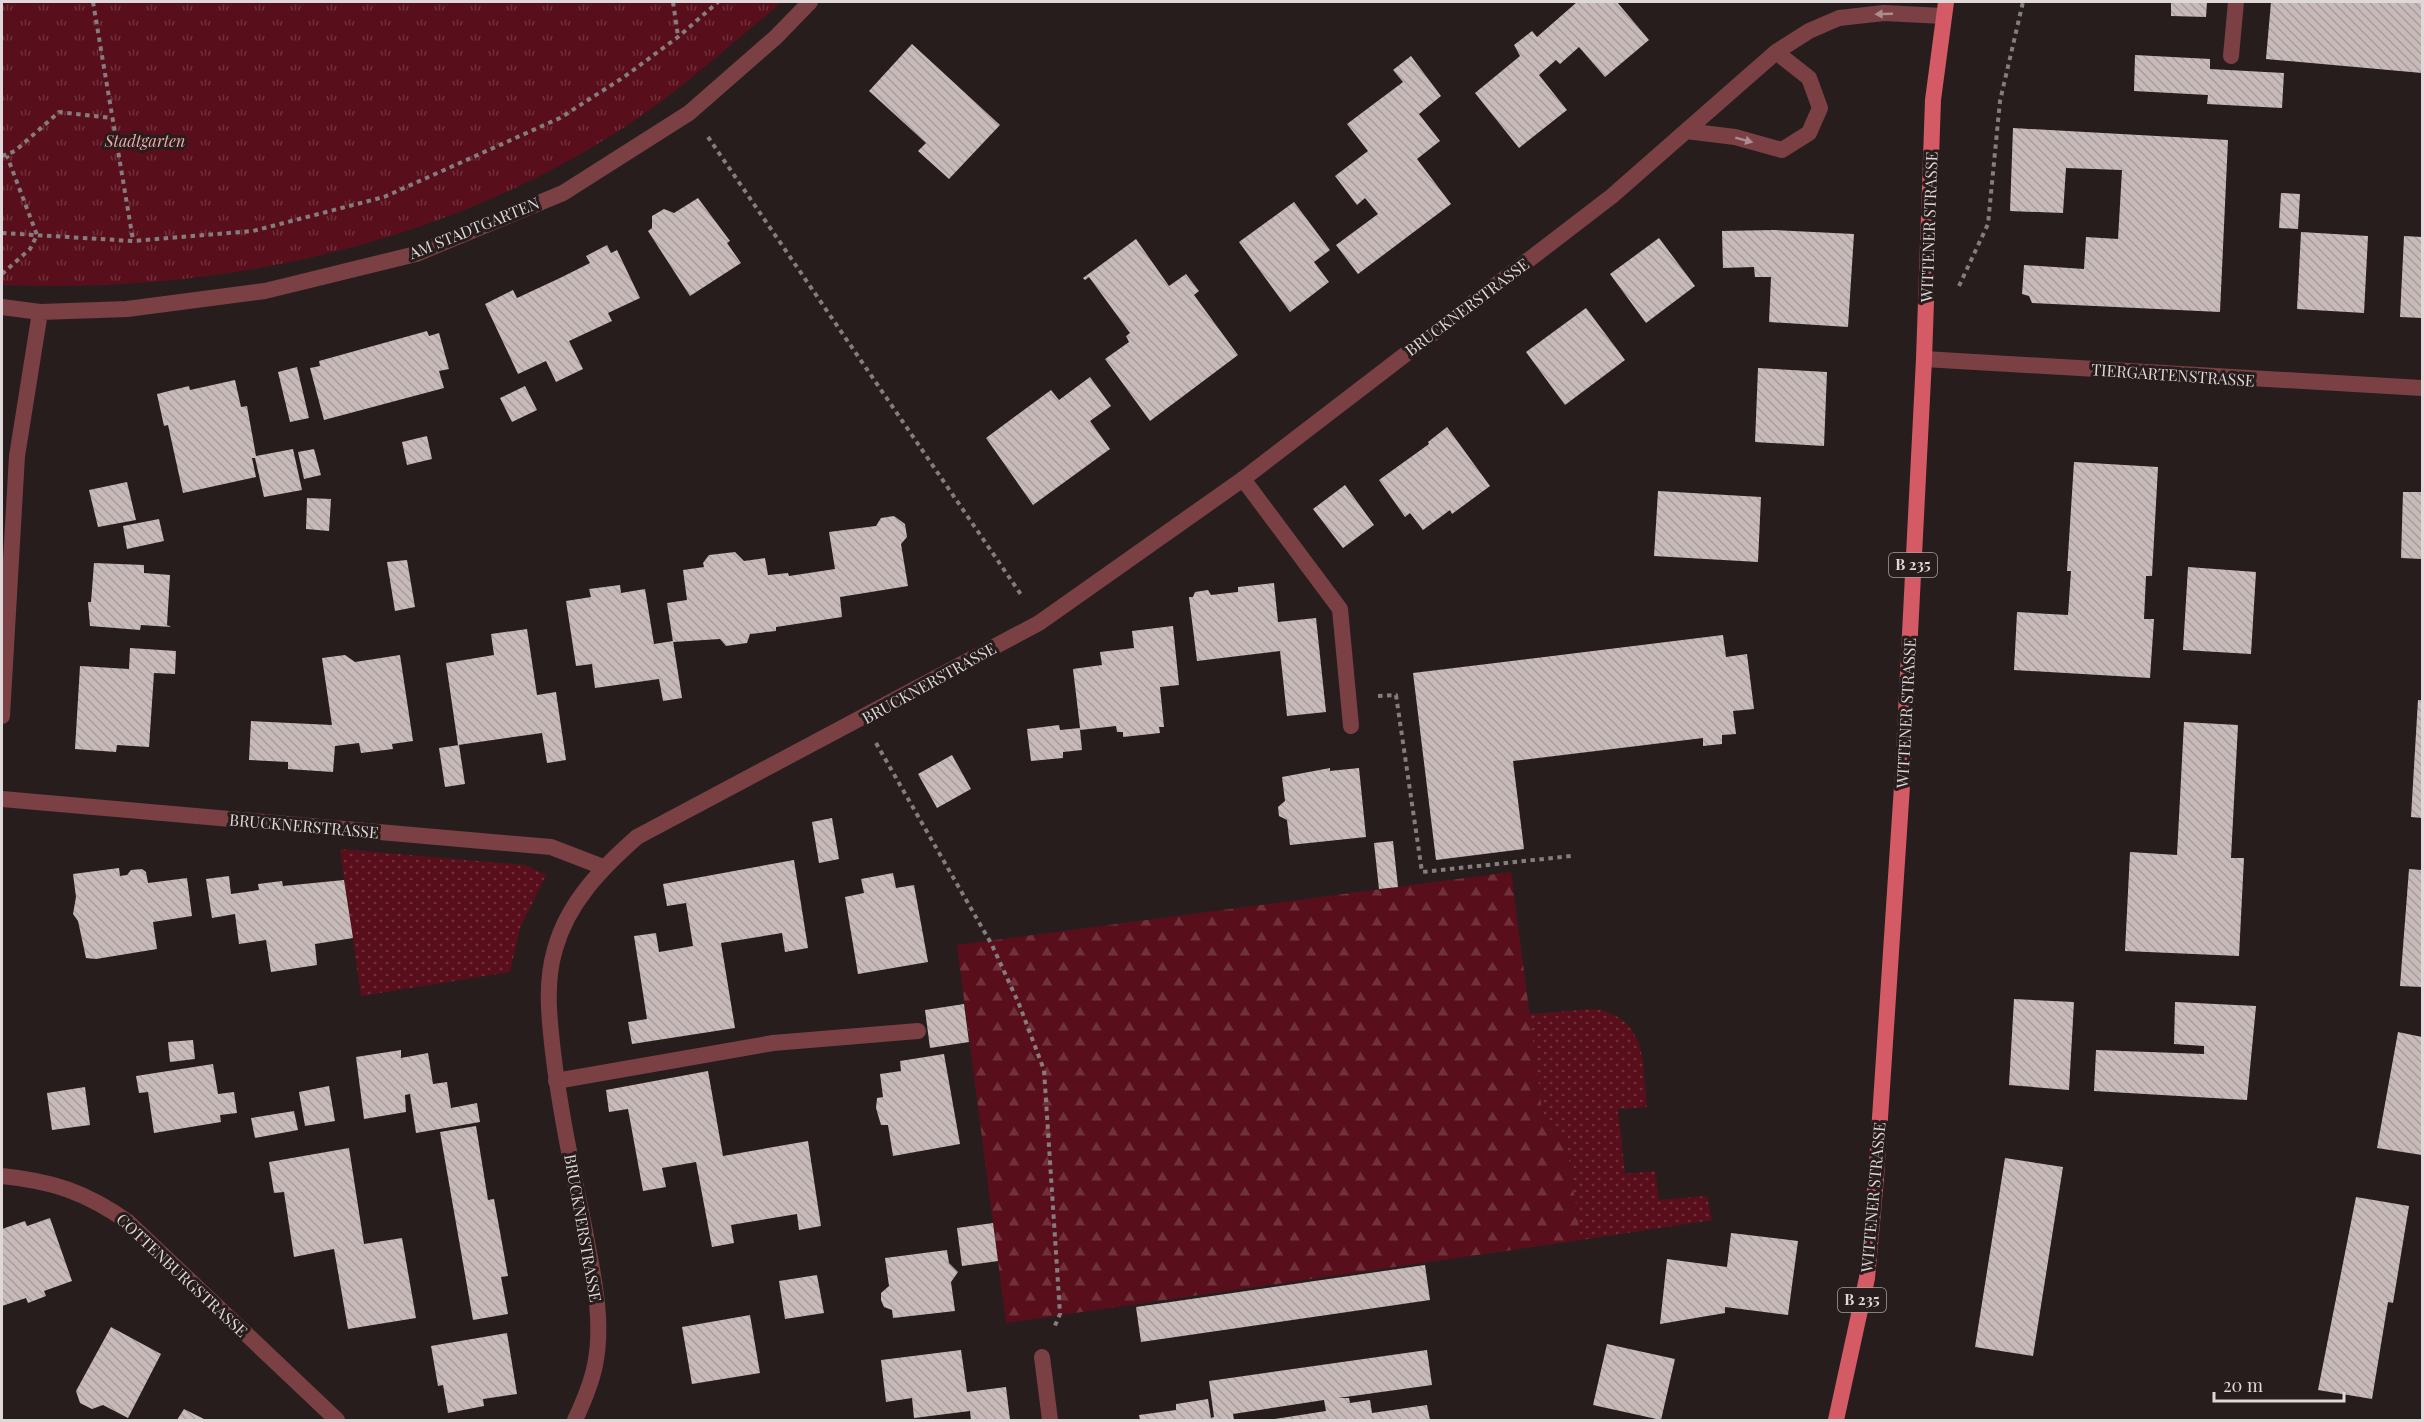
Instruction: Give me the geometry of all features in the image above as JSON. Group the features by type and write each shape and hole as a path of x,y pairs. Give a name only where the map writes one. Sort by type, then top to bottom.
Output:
{"main road":[{"name":"WITTENER STRASSE","path":"1836,1420 1867,1278 1876,1178 1903,771 1924,360 1932,100 1945,9"}],"street":[{"name":"AM STADTGARTEN","path":"2,307 40,312 127,309 265,291 416,254 563,193 689,113 776,37 810,2"},
{"path":"2231,56 2236,2"},
{"name":"BRUCKNERSTRASSE","path":"575,1420 587,1395 595,1364 596,1293 556,1081 548,988 555,948 581,894 603,867 637,837 1039,623 1243,479 1612,196 1776,52 1809,32 1839,18 1945,9"},
{"path":"1686,131 1735,137 1782,150 1809,133 1820,108 1809,78 1776,52"},
{"path":"2,716 17,456 40,312"},
{"name":"TIERGARTENSTRASSE","path":"1924,360 2422,388"},
{"path":"1243,479 1340,609 1350,726"},
{"name":"BRUCKNERSTRASSE","path":"2,799 551,847 603,867"},
{"path":"556,1081 773,1043 918,1031"},
{"name":"COTTENBURGSTRASSE","path":"2,1176 63,1186 109,1208 128,1222 338,1420"},
{"path":"1042,1357 1050,1420"}],"path":[{"path":"93,2 133,241"},
{"path":"673,2 678,37"},
{"path":"2,233 133,241 253,231 384,196 560,118 678,37 718,2"},
{"path":"1954,297 1988,224 2000,101 2023,2"},
{"path":"2,274 30,249 37,235 4,156 59,112 111,118"},
{"path":"689,113 717,148 1039,623"},
{"path":"1348,697 1396,695 1422,872 1571,856"},
{"path":"862,719 992,945 1019,1004 1044,1070 1060,1314 1042,1357"}],"green space":[{"name":"Stadtgarten","path":"2,2 781,2 642,116 559,166 485,201 408,230 329,253 248,270 166,281 84,286 2,285"},
{"path":"340,849 525,865 546,875 520,928 510,972 361,996"},
{"path":"1511,872 1543,1117 1550,1130 1565,1134 1581,1240 1006,1323 957,945"},
{"path":"1594,1009 1612,1014 1624,1022 1633,1032 1639,1044 1642,1059 1647,1107 1618,1109 1625,1174 1655,1171 1659,1200 1707,1196 1712,1220 1581,1240 1565,1134 1550,1130 1543,1117 1529,1014"}],"building":[{"path":"1577,2 1617,2 1649,40 1605,77 1579,47 1560,64 1556,60 1539,75 1567,110 1519,148 1475,93 1520,56 1514,45 1532,31 1537,37"},
{"path":"2171,2 2207,2 2206,17 2171,16"},
{"path":"2271,2 2422,2 2422,73 2266,59"},
{"path":"912,44 1000,125 949,179 918,151 926,143 869,91"},
{"path":"2135,55 2210,59 2210,69 2284,73 2282,108 2207,104 2208,95 2134,91"},
{"path":"1411,56 1441,96 1419,114 1440,141 1417,159 1451,204 1358,274 1336,245 1378,214 1365,198 1357,205 1335,176 1368,151 1347,124 1403,82 1393,70"},
{"path":"2013,128 2228,140 2220,312 2032,303 2029,296 2022,294 2024,265 2084,269 2086,237 2118,239 2122,170 2066,168 2063,213 2010,211"},
{"path":"2281,193 2300,194 2298,229 2279,228"},
{"path":"698,198 730,241 727,243 741,263 690,296 648,231 652,228 652,216 664,209 674,213"},
{"path":"1294,202 1330,250 1314,262 1329,282 1290,312 1239,242"},
{"path":"1774,230 1854,234 1848,327 1769,322 1771,277 1755,277 1754,267 1723,268 1722,231"},
{"path":"2301,232 2368,236 2364,313 2297,309"},
{"path":"2404,236 2422,237 2422,318 2400,317"},
{"path":"1659,238 1695,286 1646,323 1610,274"},
{"path":"1136,239 1169,286 1186,274 1199,291 1194,295 1238,355 1150,421 1105,359 1129,342 1126,336 1130,333 1089,277 1085,280 1083,278"},
{"path":"607,245 611,253 617,250 640,298 608,313 612,321 569,341 583,369 556,382 546,361 518,374 485,304 513,290 517,298 560,278 590,263 586,256"},
{"path":"1586,308 1625,360 1565,405 1526,352"},
{"path":"427,331 429,336 439,333 449,369 439,371 444,388 324,420 310,368 320,366 319,361"},
{"path":"297,367 309,418 290,422 278,372"},
{"path":"1758,368 1827,372 1824,446 1755,442"},
{"path":"1090,377 1111,406 1090,421 1110,449 1033,505 986,438 1051,390 1059,400"},
{"path":"235,380 241,407 247,406 256,456 293,449 302,490 264,497 255,458 252,458 256,477 183,493 168,425 164,426 157,394 189,386 190,390"},
{"path":"525,386 537,410 512,422 500,398"},
{"path":"1447,427 1490,486 1452,514 1450,510 1423,530 1410,513 1405,517 1379,480 1429,444 1428,442"},
{"path":"427,436 432,459 407,465 402,442"},
{"path":"314,449 321,475 304,479 298,452"},
{"path":"2074,462 2158,467 2152,576 2146,576 2144,619 2154,619 2150,678 2014,670 2017,612 2068,615 2071,571 2067,571"},
{"path":"127,482 136,520 98,527 89,490"},
{"path":"1345,485 1374,525 1343,548 1313,509"},
{"path":"1658,491 1761,497 1758,562 1654,556"},
{"path":"2403,492 2422,492 2422,559 2401,558"},
{"path":"307,498 331,499 329,531 306,529"},
{"path":"894,516 905,524 907,537 901,544 908,586 840,597 842,617 776,627 776,631 750,634 747,643 726,646 720,639 673,642 667,603 687,600 683,570 704,567 703,563 709,555 735,552 744,561 765,558 768,575 788,573 789,576 835,569 829,532 876,526 881,518"},
{"path":"159,519 164,541 127,549 123,526"},
{"path":"407,560 415,607 395,611 387,562"},
{"path":"94,563 144,565 144,573 170,575 167,625 171,627 141,625 140,630 90,626 88,602 91,602"},
{"path":"2188,567 2256,572 2251,654 2183,650"},
{"path":"1274,583 1278,622 1316,618 1326,712 1287,716 1280,651 1197,661 1189,597 1193,597 1195,592 1208,590 1211,595 1238,592 1238,587"},
{"path":"620,585 621,593 645,589 654,644 673,641 682,698 663,701 659,679 595,688 592,664 576,666 566,601 591,597 589,589"},
{"path":"1173,626 1179,685 1160,687 1164,727 1159,727 1160,733 1123,737 1123,732 1117,732 1116,726 1080,730 1082,750 1063,752 1063,758 1031,761 1027,729 1059,725 1060,730 1080,728 1073,669 1102,665 1100,652 1134,648 1132,631"},
{"path":"527,629 537,695 556,692 566,760 547,763 542,733 458,745 446,663 494,655 491,634"},
{"path":"1723,635 1726,657 1747,654 1754,709 1733,711 1736,734 1722,735 1722,744 1703,746 1703,738 1513,761 1524,849 1436,860 1413,673"},
{"path":"130,648 176,651 175,674 154,673 149,747 117,745 116,752 75,749 80,666 129,669"},
{"path":"345,655 355,662 400,655 413,741 392,744 393,749 361,753 359,743 335,746 333,772 288,769 288,762 249,760 251,721 332,725 322,658"},
{"path":"2418,700 2422,700 2422,818 2411,817"},
{"path":"2184,722 2238,725 2231,858 2244,858 2239,956 2125,951 2130,852 2177,855"},
{"path":"459,745 465,784 445,787 439,748"},
{"path":"952,755 971,789 937,808 918,774"},
{"path":"1330,768 1330,771 1359,768 1366,837 1290,845 1287,820 1279,816 1278,807 1285,801 1282,777"},
{"path":"832,818 839,859 819,863 812,822"},
{"path":"1393,841 1398,887 1379,889 1374,843"},
{"path":"794,860 808,948 785,952 782,933 721,943 735,1028 632,1044 628,1022 647,1019 634,936 656,933 659,952 693,946 686,903 667,906 663,884"},
{"path":"119,868 120,876 127,875 131,870 142,869 146,872 148,883 187,878 192,916 153,922 157,949 96,959 86,958 78,921 73,914 76,897 73,874"},
{"path":"2409,869 2422,870 2422,987 2400,986"},
{"path":"893,873 896,888 914,885 928,962 858,974 845,897 864,893 861,879"},
{"path":"229,876 231,894 259,890 258,884 282,881 283,886 344,880 353,938 315,944 317,965 271,972 266,940 239,944 235,914 212,918 206,879"},
{"path":"2014,999 2074,1002 2069,1090 2009,1085"},
{"path":"2175,1002 2256,1006 2247,1100 2094,1091 2096,1050 2204,1054 2204,1046 2174,1044"},
{"path":"964,1004 969,1042 930,1048 925,1010"},
{"path":"2398,1032 2422,1037 2422,1155 2377,1148"},
{"path":"193,1040 195,1059 170,1062 168,1042"},
{"path":"401,1050 401,1058 428,1053 433,1084 447,1082 451,1108 477,1103 480,1122 416,1133 410,1094 405,1095 406,1112 364,1119 356,1057"},
{"path":"944,1054 960,1144 893,1156 888,1125 881,1125 876,1108 877,1098 883,1097 880,1074 901,1071 900,1061"},
{"path":"213,1064 218,1094 234,1092 237,1113 220,1115 221,1122 154,1133 148,1092 139,1093 136,1076"},
{"path":"708,1071 723,1156 808,1141 821,1226 799,1230 797,1214 731,1225 734,1243 712,1247 696,1162 662,1168 666,1187 643,1191 628,1109 609,1112 606,1090"},
{"path":"329,1086 335,1121 305,1126 299,1092"},
{"path":"85,1087 90,1125 52,1130 47,1093"},
{"path":"294,1111 298,1130 255,1138 251,1118"},
{"path":"476,1126 488,1200 494,1199 508,1276 501,1277 508,1314 473,1320 440,1132"},
{"path":"349,1148 364,1244 402,1238 416,1318 348,1329 334,1249 294,1257 284,1192 274,1193 269,1162"},
{"path":"2005,1158 2063,1167 2033,1356 1975,1347"},
{"path":"2356,1197 2409,1206 2393,1303 2388,1302 2372,1399 2318,1390"},
{"path":"50,1218 72,1281 44,1291 46,1296 28,1303 26,1298 2,1306 2,1229 25,1221 27,1226"},
{"path":"993,1223 998,1261 962,1266 957,1228"},
{"path":"1731,1233 1798,1241 1788,1315 1725,1307 1725,1313 1660,1324 1667,1259 1727,1267"},
{"path":"947,1250 949,1263 958,1272 951,1282 955,1311 893,1318 892,1310 884,1307 881,1300 881,1293 889,1286 885,1258"},
{"path":"1425,1265 1430,1300 1141,1342 1136,1307"},
{"path":"817,1275 824,1313 785,1319 779,1281"},
{"path":"750,1315 760,1373 692,1384 682,1327"},
{"path":"111,1327 161,1354 128,1418 103,1405 92,1409 80,1403 76,1391"},
{"path":"507,1333 517,1394 483,1399 484,1406 448,1413 443,1385 438,1386 431,1346"},
{"path":"1607,1344 1675,1359 1661,1420 1593,1405"},
{"path":"961,1350 967,1392 1006,1387 1010,1420 971,1420 970,1411 914,1418 912,1398 886,1402 881,1360"},
{"path":"1427,1350 1432,1385 1338,1398 1349,1398 1350,1403 1370,1400 1372,1413 1427,1405 1430,1420 1268,1420 1326,1411 1324,1400 1233,1414 1234,1420 1140,1420 1139,1415 1176,1410 1176,1404 1208,1399 1211,1418 1214,1417 1209,1381"},
{"path":"184,1409 206,1420 177,1420"}]}
